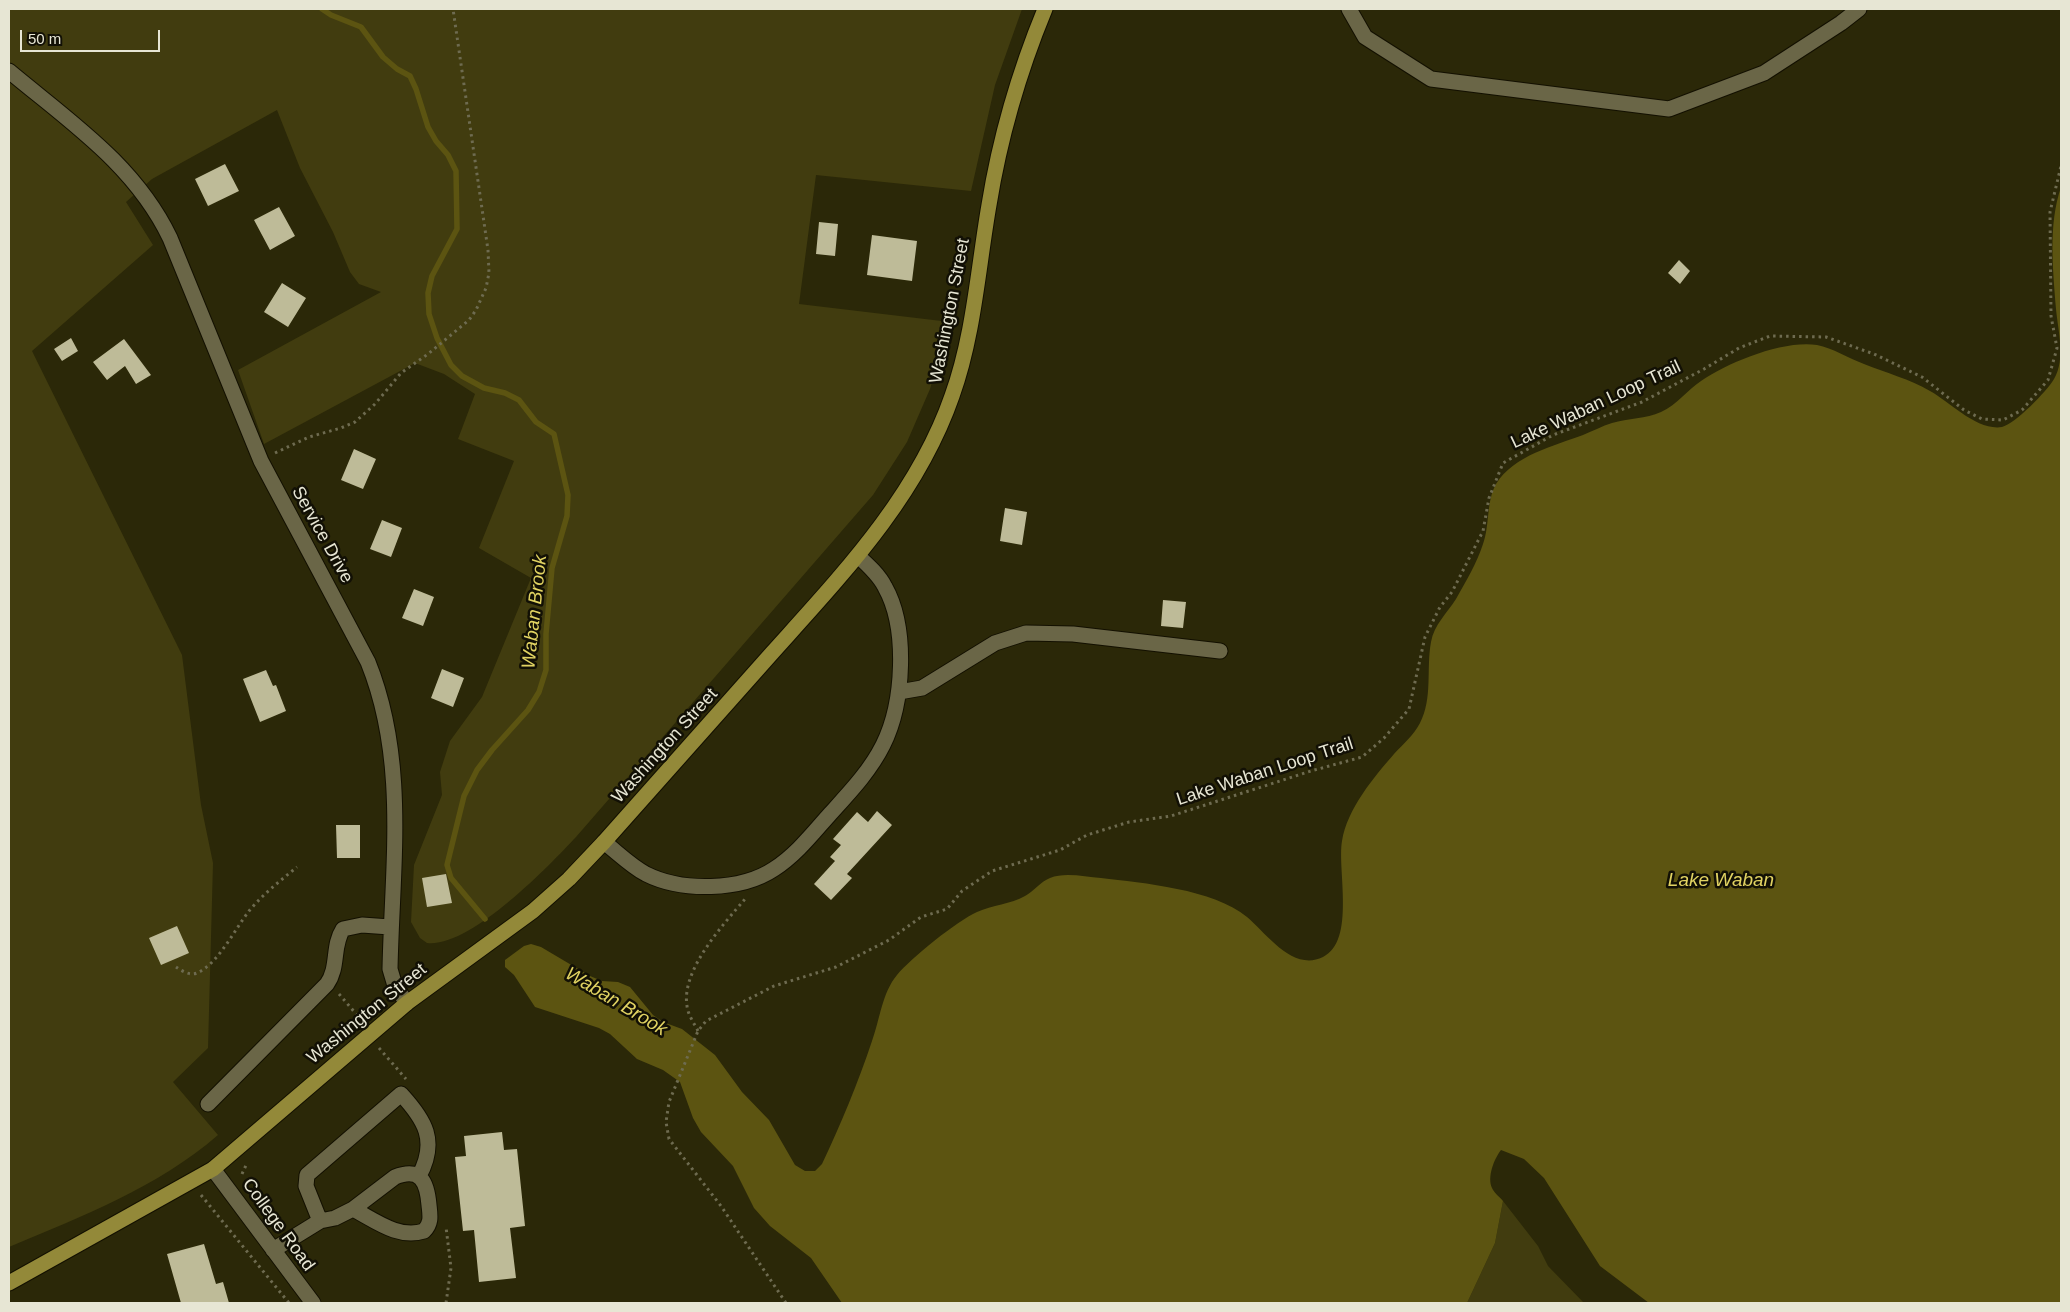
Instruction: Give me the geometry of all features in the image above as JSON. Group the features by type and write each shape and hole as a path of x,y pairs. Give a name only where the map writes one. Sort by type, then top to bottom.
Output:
{"main road":[{"name":"Washington Street","path":"9,1283 213,1169 407,1003 533,911 569,879 604,842 858,556 916,474 937,434 953,393 969,328 989,204 1004,130 1025,62 1045,9"}],"street":[{"path":"1349,9 1365,37 1431,79 1669,109 1764,73 1841,23 1859,9"},
{"name":"Service Drive","path":"9,71 126,171 149,200 160,218 261,461 355,635 378,689 389,741 396,800 390,969 395,986 407,1003"},
{"path":"604,842 643,872 671,881 707,886 732,885 766,874 794,853 871,767 889,732 899,692 899,642 891,598 878,576 858,556"},
{"path":"899,692 922,688 995,643 1026,633 1073,634 1220,650"},
{"path":"208,1104 327,984 333,975 337,942 343,930 356,925 390,927"},
{"path":"320,1221 306,1186 306,1180 310,1171 401,1094 419,1113 425,1127 427,1153 419,1176"},
{"name":"College Road","path":"213,1169 313,1303"},
{"path":"273,1250 320,1221 334,1218 353,1209 395,1177 402,1174 419,1176 425,1182 428,1191 431,1219 424,1231 406,1234 398,1232 353,1209"}],"path":[{"path":"261,461 309,437 355,422 375,404 400,373 428,354 469,320 476,310 489,273 488,250 453,9"},
{"name":"Lake Waban Loop Trail","path":"698,1030 706,1021 774,986 836,967 889,940 921,917 947,909 962,891 992,870 1060,850 1087,835 1121,825 1171,816 1311,771 1362,757 1384,738 1410,708 1425,637 1440,607 1452,592 1483,532 1489,498 1503,463 1553,435 1642,402 1704,370 1739,348 1770,336 1826,337 1874,354 1922,377 1964,410 1982,420 2003,420 2022,410 2048,380 2057,348 2051,316 2050,212 2061,166"},
{"path":"176,967 192,974 199,972 216,958 249,912 267,892 297,867"},
{"path":"749,894 720,930 693,972 686,994 686,1004 688,1012 698,1030 670,1102 666,1130 673,1148 721,1206 786,1303"},
{"path":"327,984 346,1001 363,1022"},
{"path":"199,1194 206,1200 288,1303"},
{"path":"206,1200 211,1196"},
{"path":"446,1303 451,1268 448,1241"}],"shaded area":[{"path":"9,9 1022,9 995,85 971,191 816,175 799,304 950,322 930,389 907,442 873,495 576,837 528,885 486,920 464,933 445,941 427,943 420,938 411,922 414,865 442,795 440,772 450,741 482,697 531,578 479,548 514,461 458,439 475,394 444,374 415,363 264,444 238,370 381,292 359,284 350,272 333,232 300,168 277,110 152,179 126,202 153,245 32,351 182,655 201,805 213,863 208,1048 173,1082 218,1135 195,1154 144,1186 91,1212 9,1247"},
{"path":"1503,1201 1538,1246 1548,1266 1584,1303 1467,1303 1495,1243"}],"water":[{"name":"Lake Waban","path":"2061,187 2061,1303 1649,1303 1600,1266 1544,1178 1524,1159 1501,1150 1494,1163 1490,1179 1493,1190 1503,1201 1495,1243 1467,1303 842,1303 811,1258 770,1226 754,1208 733,1166 701,1132 693,1118 680,1082 663,1070 637,1059 610,1034 599,1028 535,1007 514,975 505,967 505,960 524,946 531,944 541,947 590,976 602,981 618,982 630,987 653,1015 663,1022 682,1029 715,1055 742,1092 769,1120 795,1165 805,1171 815,1171 822,1164 855,1088 875,1033 885,998 897,975 935,940 958,923 977,912 1020,899 1050,878 1069,875 1101,878 1157,885 1197,894 1233,907 1247,917 1281,949 1291,955 1301,959 1312,960 1323,957 1333,949 1339,936 1342,921 1341,853 1342,841 1349,817 1370,783 1412,735 1420,723 1428,694 1430,652 1433,636 1478,558 1487,529 1489,506 1493,491 1504,474 1524,459 1547,448 1612,423 1661,412 1701,381 1741,360 1773,349 1803,344 1829,348 1914,383 1983,425 2002,427 2008,425 2045,391 2054,379 2060,363 2052,247 2054,216"}],"building":[{"path":"225,164 239,191 208,206 195,179"},
{"path":"279,207 295,236 270,250 254,220"},
{"path":"819,222 838,224 835,256 816,254"},
{"path":"872,235 917,241 912,281 867,275"},
{"path":"1679,260 1690,271 1680,284 1668,273"},
{"path":"282,283 306,298 288,327 264,312"},
{"path":"71,338 78,351 62,361 54,349"},
{"path":"124,339 151,375 136,384 125,366 107,380 93,362"},
{"path":"354,449 376,459 363,489 341,480"},
{"path":"1005,508 1027,512 1022,545 1000,541"},
{"path":"382,520 402,528 391,557 370,549"},
{"path":"414,589 434,597 423,626 402,618"},
{"path":"1163,600 1186,602 1183,628 1161,626"},
{"path":"442,669 464,678 453,707 431,698"},
{"path":"266,670 273,686 276,685 286,711 260,722 243,679"},
{"path":"877,811 892,825 847,874 852,878 831,900 814,884 835,861 830,857 841,845 833,839 857,812 868,822"},
{"path":"336,825 360,825 360,858 337,858"},
{"path":"446,874 452,903 427,907 422,878"},
{"path":"177,926 189,953 161,965 149,938"},
{"path":"502,1132 504,1150 517,1149 525,1226 510,1228 516,1278 479,1282 474,1230 463,1231 455,1157 466,1156 464,1136"},
{"path":"204,1244 216,1284 223,1282 229,1303 181,1303 167,1254"}],"waterway":[{"name":"Waban Brook","path":"322,9 331,15 361,27 383,57 397,69 410,76 428,127 436,141 448,155 456,171 457,229 432,276 428,293 429,314 437,338 451,365 462,376 484,388 505,393 519,400 536,422 554,434 568,495 567,516 552,568 546,634 546,670 539,692 528,710 492,750 477,770 464,796 447,865 451,878 485,919"}]}
